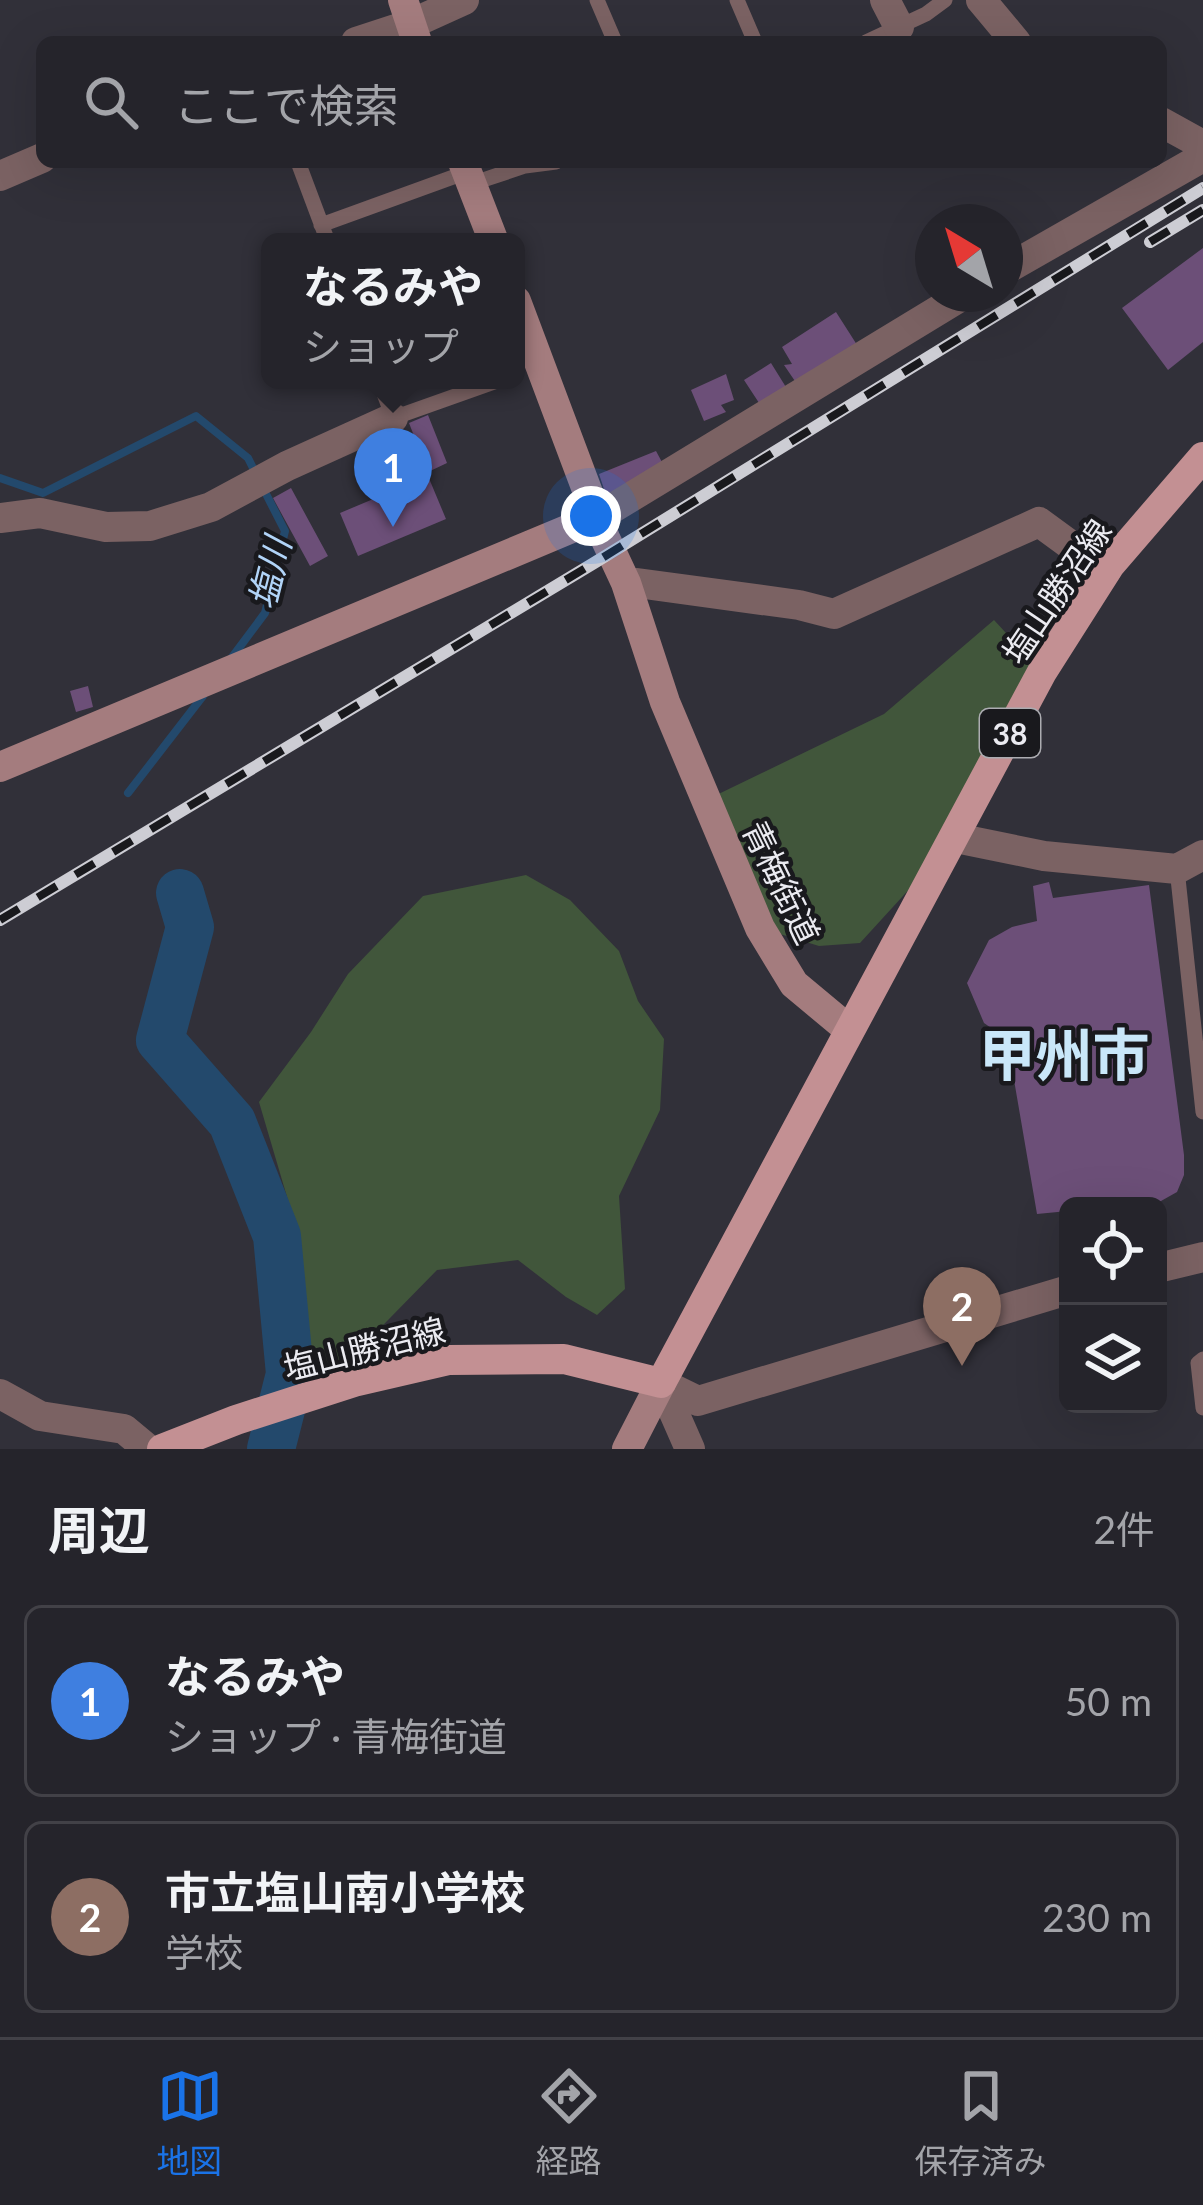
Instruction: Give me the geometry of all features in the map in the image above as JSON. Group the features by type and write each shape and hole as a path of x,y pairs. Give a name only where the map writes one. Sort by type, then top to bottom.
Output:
{"main road":[{"name":"塩山勝沼線","path":"848,1029 956,838 1042,672 1106,571 1203,458"},
{"name":"38","path":"661,1383 848,1029"},
{"name":"塩山勝沼線","path":"162,1449 354,1382 449,1360 564,1359 661,1383"}],"street":[{"path":"372,36 464,0"},
{"path":"981,0 1011,36"},
{"path":"1167,125 1203,145"},
{"path":"1023,260 1203,158"},
{"path":"0,176 36,161"},
{"path":"467,173 490,233"},
{"path":"0,767 598,517 935,312"},
{"name":"青梅街道","path":"525,333 535,368 628,587 664,702 760,928 794,985 848,1029"},
{"path":"0,518 40,513 106,527 150,526 211,506 393,418"},
{"path":"628,587 637,584 719,594 834,614 1039,523 1106,571"},
{"path":"956,838 1044,856 1190,862"},
{"path":"1167,1266 1203,1258"},
{"path":"661,1383 698,1401 1059,1293"},
{"path":"627,1449 661,1383"},
{"path":"661,1383 690,1449"},
{"path":"0,1394 40,1416 124,1429 148,1449"}],"lane":[{"path":"597,0 612,36"},
{"path":"737,0 752,36"},
{"path":"871,36 892,13 945,0"},
{"path":"300,168 324,233"},
{"path":"321,225 467,173 509,168"},
{"path":"382,389 393,418 475,389"},
{"path":"1190,862 1203,1112"},
{"path":"1203,1359 1198,1364 1203,1408"}],"green space":[{"path":"994,620 1042,672 956,838 860,943 819,946 760,928 704,801 884,714"},
{"path":"526,875 570,900 619,951 638,1001 664,1039 660,1110 619,1196 625,1289 597,1315 518,1260 437,1270 343,1366 315,1364 298,1316 290,1207 259,1102 348,974 423,896"}],"building":[{"path":"1203,248 1203,342 1168,370 1122,308"},
{"path":"836,312 859,348 799,387 784,365 792,364 782,347"},
{"path":"771,363 789,392 763,409 744,380"},
{"path":"726,374 734,400 721,405 726,412 704,421 691,390"},
{"path":"428,415 447,463 428,472 409,423"},
{"path":"656,451 663,464 606,495 599,474"},
{"path":"428,476 446,519 358,556 340,513"},
{"path":"291,488 328,556 310,566 273,498"},
{"path":"88,686 93,707 76,712 70,691"},
{"path":"1049,882 1053,898 1149,885 1184,1155 1184,1175 1177,1192 1167,1198 1059,1197 1059,1212 1037,1214 1007,1039 984,1023 967,983 989,940 1012,927 1037,921 1033,886"}],"waterway":[{"name":"塩川","path":"0,478 43,493 196,416 248,458 257,476"},
{"name":"塩川","path":"230,660 265,613 285,531 264,490"},
{"name":"塩川","path":"128,793 203,696"},
{"name":"塩川","path":"180,893 190,927 160,1040 232,1122 277,1236 290,1374 271,1449"}],"railway":[{"path":"0,920 594,563 1203,188"},
{"path":"1150,242 1203,210"}],"place":[{"name":"なるみや","path":"393,527"},
{"name":"市立塩山南小学校","path":"962,1366"}],"district":[{"name":"甲州市","path":"1064,1054"}]}
